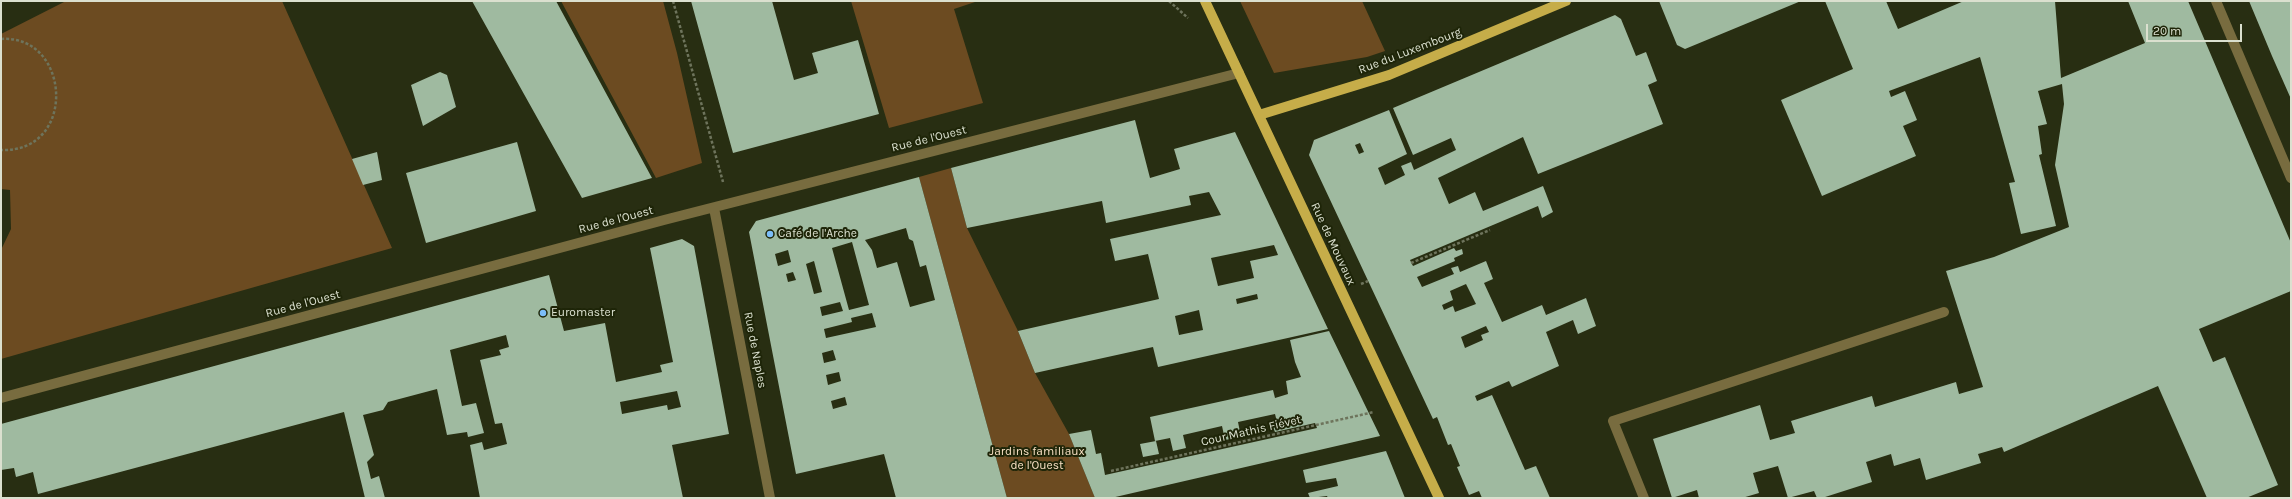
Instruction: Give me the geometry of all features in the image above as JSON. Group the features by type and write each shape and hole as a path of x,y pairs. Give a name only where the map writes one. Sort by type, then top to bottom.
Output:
{"main road":[{"name":"Rue de Mouvaux","path":"1205,1 1439,498"},
{"name":"Rue du Luxembourg","path":"1259,115 1389,75 1566,1"}],"street":[{"path":"2216,1 2291,178"},
{"name":"Rue de l'Ouest","path":"1,398 729,203 1239,73"},
{"name":"Rue de Naples","path":"714,208 770,498"},
{"path":"1644,498 1614,421 1944,312"}],"path":[{"path":"673,1 729,203"},
{"path":"1,39 18,40 39,54 47,62 53,73 58,94 52,121 44,132 35,140 22,147 1,150"},
{"path":"1411,263 1490,230"},
{"name":"Cour Mathis Fiévet","path":"1111,471 1395,406"}],"green space":[{"path":"66,1 282,1 392,248 1,359 1,250 11,229 10,190 1,189 1,34"},
{"path":"561,1 663,1 677,53 702,163 656,178"},
{"path":"851,1 978,1 954,9 983,103 889,128"},
{"path":"1240,1 1362,1 1385,51 1367,57 1274,73"},
{"name":"Jardins familiaux de l'Ouest","path":"951,168 967,228 1018,331 1035,373 1069,434 1095,498 1007,498 919,177"}],"building":[{"path":"472,1 556,1 652,178 582,198"},
{"path":"691,1 772,1 794,80 818,73 812,53 858,40 879,114 733,153"},
{"path":"1659,1 1801,1 1685,49 1677,45"},
{"path":"1825,1 1886,1 1898,29 1964,1 2055,1 2061,78 2145,43 2128,1 2188,1 2291,243 2291,291 2199,329 2213,362 2225,357 2278,485 2246,498 2207,498 2158,386 2004,452 2002,447 1978,454 1981,463 1926,480 1920,458 1894,466 1891,454 1866,462 1872,482 1822,498 1817,498 1814,491 1788,498 1778,466 1753,473 1759,493 1742,498 1699,498 1697,490 1672,498 1653,439 1760,405 1770,440 1795,433 1791,421 1872,396 1875,407 1956,382 1959,394 1983,387 1946,271 1994,257 2069,227 2055,165 2064,104 2062,84 2038,91 2047,124 2038,126 2042,154 2039,155 2056,226 2021,234 2009,183 2015,182 1980,57 1889,91 1891,97 1905,91 1917,120 1903,126 1916,156 1822,196 1781,100 1853,69"},
{"path":"2249,1 2291,1 2291,99 2272,56"},
{"path":"1615,15 1621,19 1636,56 1646,52 1657,81 1648,85 1663,124 1538,174 1523,137 1438,178 1449,204 1475,192 1483,211 1543,186 1553,212 1542,218 1538,206 1410,260 1413,266 1454,248 1456,251 1462,249 1463,254 1454,258 1455,261 1417,277 1422,287 1454,274 1451,268 1458,266 1460,272 1486,261 1493,279 1484,283 1502,322 1542,305 1546,315 1586,298 1596,326 1578,334 1573,320 1546,332 1559,366 1512,387 1509,381 1475,396 1477,401 1492,395 1525,470 1536,466 1550,498 1482,498 1479,491 1469,495 1457,467 1460,466 1451,444 1448,445 1437,417 1433,419 1309,155 1314,140 1389,110 1407,154 1378,168 1385,185 1405,175 1401,166 1411,162 1414,170 1456,150 1451,138 1413,155 1393,108","holes":["1360,143 1364,152 1359,154 1355,145","1466,284 1476,304 1455,312 1453,306 1444,310 1442,305 1453,300 1450,291","1486,326 1489,332 1481,335 1483,340 1465,348 1461,337"]},
{"path":"440,72 447,75 456,107 423,126 411,85"},
{"path":"1135,120 1150,178 1180,169 1174,149 1235,132 1328,329 1158,367 1153,347 1035,373 1018,331 1159,299 1148,254 1115,261 1110,239 1221,215 1209,192 1189,196 1191,205 1106,223 1102,201 967,228 951,168","holes":["1274,245 1278,255 1250,261 1254,278 1218,286 1211,258","1257,294 1258,299 1237,304 1236,299","1199,310 1203,330 1179,335 1175,316"]},
{"path":"517,142 536,211 426,243 406,173"},
{"path":"377,152 382,180 363,185 352,159"},
{"path":"919,177 1007,498 896,498 884,454 796,474 749,232 756,221","holes":["906,228 909,239 913,241 920,267 926,265 935,300 910,307 897,262 877,268 872,250 865,240","852,242 869,305 849,310 832,248","788,250 791,262 778,266 775,254","814,261 822,292 814,294 806,264","793,272 796,280 788,282 786,274","840,302 843,311 822,316 820,307","872,313 876,327 826,338 824,329 852,322 851,318","833,350 836,360 824,363 822,353","839,372 841,381 828,385 826,375","845,397 847,405 833,409 831,401"]},
{"path":"682,239 694,246 729,434 672,445 683,498 480,498 470,445 482,442 484,450 507,444 502,423 495,424 480,360 501,355 499,350 509,347 506,335 450,350 462,406 476,403 484,433 468,437 467,432 447,435 437,389 388,402 383,410 363,415 374,455 367,462 371,479 379,476 385,498 365,498 344,412 38,494 33,472 16,477 14,468 1,470 1,424 549,275 564,331 605,323 616,382 662,372 660,365 673,362 650,248","holes":["677,391 681,407 668,410 667,405 622,414 620,402"]},
{"path":"1329,331 1380,436 1111,498 1095,498 1069,434 1091,430 1096,454 1101,453 1105,475 1317,428 1315,423 1275,432 1273,427 1278,426 1275,414 1238,422 1241,437 1225,440 1222,426 1183,435 1186,448 1173,451 1170,438 1155,441 1150,417 1273,390 1275,398 1288,394 1286,381 1301,377 1295,362 1290,340"},
{"path":"1156,441 1159,454 1143,457 1140,444"},
{"path":"1386,451 1405,498 1328,498 1327,496 1310,498 1308,493 1338,486 1336,478 1306,483 1303,470"}],"place":[{"name":"Café de l'Arche","path":"770,234"},
{"name":"Euromaster","path":"543,313"}]}
